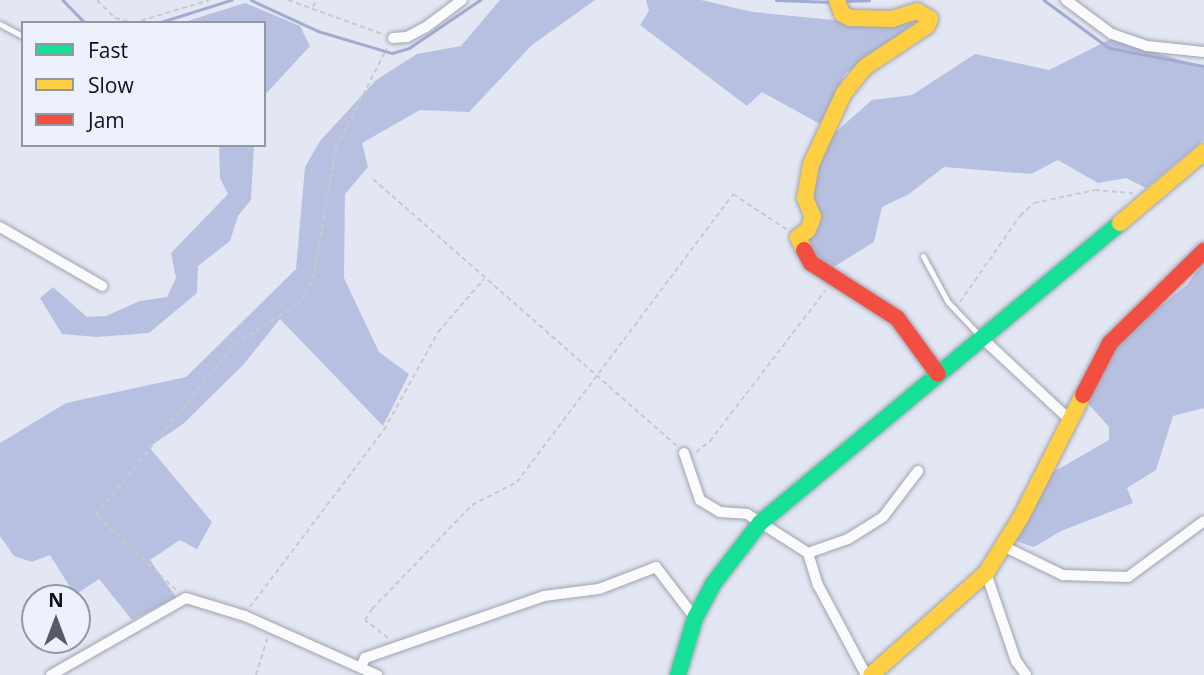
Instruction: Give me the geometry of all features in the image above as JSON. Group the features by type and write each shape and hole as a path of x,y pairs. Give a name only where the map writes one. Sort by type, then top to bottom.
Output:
{"street":[{"path":"393,38 407,37 426,27 462,0"},
{"path":"837,0 842,14 850,18 893,19 917,11 930,19 927,26 865,67 844,93 811,164 805,198 813,217 808,230 798,237 811,263 897,318 938,374"},
{"path":"1066,0 1112,34 1147,46 1204,52"},
{"path":"678,675 695,618 732,554 760,523 1204,152"},
{"path":"0,227 102,286"},
{"path":"685,456 700,500 720,512 747,514 808,553 818,584 868,675 986,573 1071,421 1110,342 1204,251"},
{"path":"982,338 1071,421"},
{"path":"808,553 848,539 884,517 918,471"},
{"path":"1003,546 1063,575 1128,577 1204,521"},
{"path":"361,667 365,658 544,596 599,589 656,567 695,618"},
{"path":"986,573 1016,661 1026,675"},
{"path":"51,675 186,598 200,598 245,615 377,675"}],"lane":[{"path":"0,24 21,35"},
{"path":"923,256 958,312 982,338"}],"path":[{"path":"97,0 115,18 126,21"},
{"path":"140,21 210,0"},
{"path":"186,598 96,515 235,344 297,305 305,294 313,279 336,148 349,114 393,38 288,0"},
{"path":"313,8 316,0"},
{"path":"373,179 685,456 710,442 835,278"},
{"path":"958,312 979,272 1034,203 1095,190 1132,191 1143,204"},
{"path":"394,649 365,620 372,609 472,505 517,482 599,377 733,194 798,237"},
{"path":"245,615 384,430 438,332 484,279"},
{"path":"256,675 271,627"}],"shaded area":[{"path":"500,0 595,0 532,45 469,112 420,110 362,143 368,167 345,194 344,278 379,352 409,374 383,426 280,319 244,364 183,424 149,447 212,522 197,549 180,540 150,560 176,597 132,620 99,579 91,584 68,584 50,555 32,562 14,556 0,536 0,443 66,403 186,377 296,269 305,167 320,141 376,80 417,54 461,46"},
{"path":"646,0 701,0 753,12 894,26 912,21 914,27 845,74 820,124 762,92 747,106 640,25 649,11"},
{"path":"245,3 300,26 310,46 266,94 266,21 187,21"},
{"path":"1111,39 1204,67 1204,140 1146,188 1126,178 1098,183 1058,160 1031,174 944,167 909,194 882,207 874,242 832,268 816,258 806,239 813,183 830,137 872,100 912,95 975,54 1049,70"},
{"path":"219,147 254,147 251,200 238,216 230,241 198,266 197,293 149,333 97,337 62,334 40,298 53,287 87,317 106,316 140,301 167,297 176,278 171,253 228,194 220,178"},
{"path":"1204,261 1204,408 1173,416 1156,470 1127,488 1133,503 1061,531 1034,547 1012,540 1050,474 1109,440 1109,427 1085,400 1112,344 1187,285"}],"waterway":[{"path":"63,0 83,21"},
{"path":"164,21 231,0"},
{"path":"251,0 318,31 392,53 409,48 480,0"},
{"path":"776,0 832,2"},
{"path":"845,1 869,0"},
{"path":"1044,0 1109,48 1204,66"}],"traffic: fast":[{"path":"678,675 695,618 713,584 760,523 1120,223"}],"traffic: slow":[{"path":"804,250 798,237 808,230 813,217 805,198 811,164 844,93 865,67 927,26 930,19 917,11 893,19 850,18 842,14 837,0"},
{"path":"1120,223 1204,152"},
{"path":"871,675 986,573 1021,517 1083,395"}],"traffic: jam":[{"path":"804,250 811,263 897,318 938,374"},
{"path":"1083,395 1110,343 1204,251"}]}
